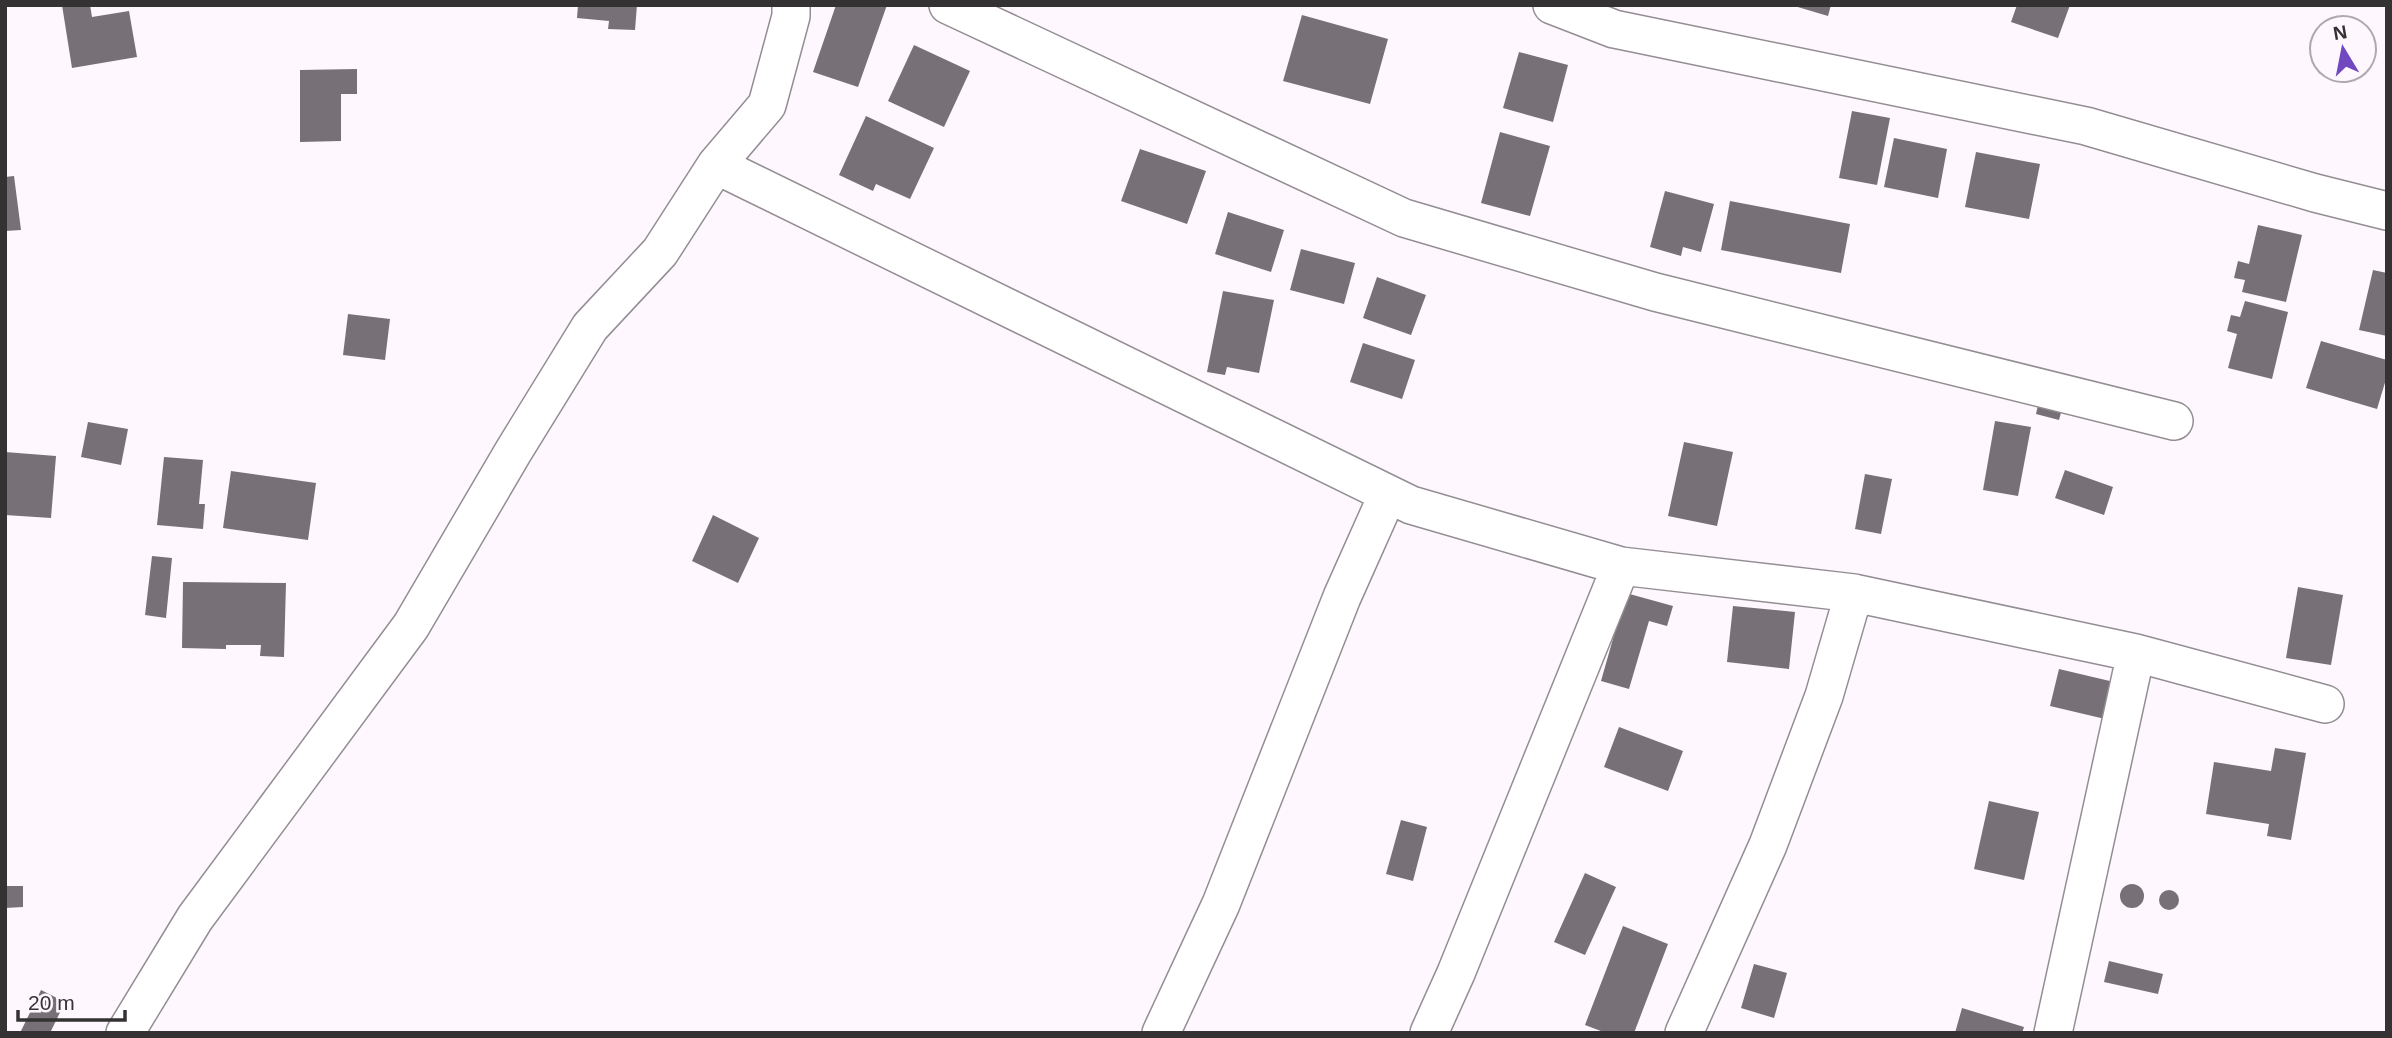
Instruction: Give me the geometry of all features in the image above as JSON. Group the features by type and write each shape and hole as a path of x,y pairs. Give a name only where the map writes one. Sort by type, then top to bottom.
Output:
{"street":[{"path":"125,1033 195,918 411,626 590,327 660,252 716,166 767,104 791,5"},
{"path":"948,5 1404,218 1655,292 2174,421"},
{"path":"1552,5 1615,29 2086,125 2315,193 2387,211"},
{"path":"716,166 1411,505 1621,566 1854,593 2136,653 2325,704"},
{"path":"1161,1033 1221,904 1342,597 1388,494"},
{"path":"1429,1033 1621,566"},
{"path":"1684,1033 1768,845 1824,695 1854,593"},
{"path":"2053,1033 2136,653"}],"building":[{"path":"62,5 90,5 92,17 129,11 137,57 72,68"},
{"path":"578,5 637,5 635,30 608,29 609,21 577,18"},
{"path":"836,5 887,5 858,87 813,72"},
{"path":"1791,5 1831,5 1828,16"},
{"path":"2017,5 2070,5 2058,38 2011,22"},
{"path":"1302,15 1388,39 1370,104 1283,81"},
{"path":"914,45 970,71 944,127 888,101"},
{"path":"1519,52 1568,65 1553,122 1503,108"},
{"path":"357,69 357,94 341,94 341,141 300,142 300,70"},
{"path":"1852,111 1890,118 1877,185 1839,178"},
{"path":"866,116 934,148 910,199 876,184 873,191 839,175"},
{"path":"1500,132 1550,146 1530,216 1481,203"},
{"path":"1894,138 1947,149 1938,198 1884,187"},
{"path":"1140,149 1206,171 1187,224 1121,201"},
{"path":"1976,152 2040,164 2029,219 1965,207"},
{"path":"14,176 21,230 5,231 5,177"},
{"path":"1665,191 1714,204 1701,252 1683,247 1681,256 1650,247"},
{"path":"1730,201 1850,224 1841,273 1721,250"},
{"path":"1228,212 1284,230 1271,272 1215,254"},
{"path":"2258,225 2302,235 2286,302 2242,292 2245,280 2234,278 2238,261 2249,264"},
{"path":"1301,249 1355,263 1344,304 1290,290"},
{"path":"2373,270 2387,273 2387,336 2359,330"},
{"path":"1377,277 1426,295 1411,335 1363,318"},
{"path":"1223,291 1274,300 1259,373 1227,367 1225,375 1207,372"},
{"path":"2245,301 2288,312 2272,379 2228,368 2237,334 2227,331 2231,315 2240,317"},
{"path":"348,314 390,319 385,360 343,355"},
{"path":"2321,341 2387,360 2387,376 2377,409 2306,388"},
{"path":"1363,343 1415,360 1402,399 1350,382"},
{"path":"2041,392 2065,398 2059,420 2036,414"},
{"path":"1995,421 2031,427 2018,496 1983,490"},
{"path":"88,422 128,429 121,465 81,457"},
{"path":"1684,442 1733,452 1717,526 1668,516"},
{"path":"5,452 56,456 51,518 5,515"},
{"path":"164,457 203,460 199,504 205,504 203,529 157,525"},
{"path":"2065,470 2113,487 2104,515 2055,498"},
{"path":"231,471 316,483 308,540 223,528"},
{"path":"1865,474 1892,479 1881,534 1855,529"},
{"path":"713,515 759,538 738,583 692,561"},
{"path":"152,556 172,558 166,618 145,615"},
{"path":"183,582 286,583 284,657 260,656 261,645 226,645 226,649 182,648"},
{"path":"2298,587 2343,595 2331,665 2286,658"},
{"path":"1626,593 1673,606 1667,626 1649,621 1629,689 1601,681"},
{"path":"1733,606 1795,612 1789,669 1727,662"},
{"path":"2059,669 2114,682 2105,719 2050,706"},
{"path":"1619,727 1683,751 1668,791 1604,767"},
{"path":"2275,748 2306,753 2291,840 2267,836 2269,824 2206,814 2214,762 2271,771"},
{"path":"1989,801 2039,812 2024,880 1974,869"},
{"path":"1401,820 1427,827 1413,881 1386,874"},
{"path":"1585,873 1616,887 1585,955 1554,942"},
{"path":"2132,884 2143,891 2144,896 2137,907 2132,908 2121,901 2120,896 2127,885"},
{"path":"5,886 23,886 23,907 5,908"},
{"path":"2165,890 2173,890 2179,900 2173,910 2165,910 2159,904 2159,896"},
{"path":"1623,926 1668,944 1634,1033 1606,1033 1585,1025"},
{"path":"2109,961 2163,974 2158,994 2104,982"},
{"path":"1754,964 1787,973 1774,1018 1741,1008"},
{"path":"41,990 65,1002 50,1033 20,1033"},
{"path":"1962,1008 2024,1027 2022,1033 1955,1033"}]}
